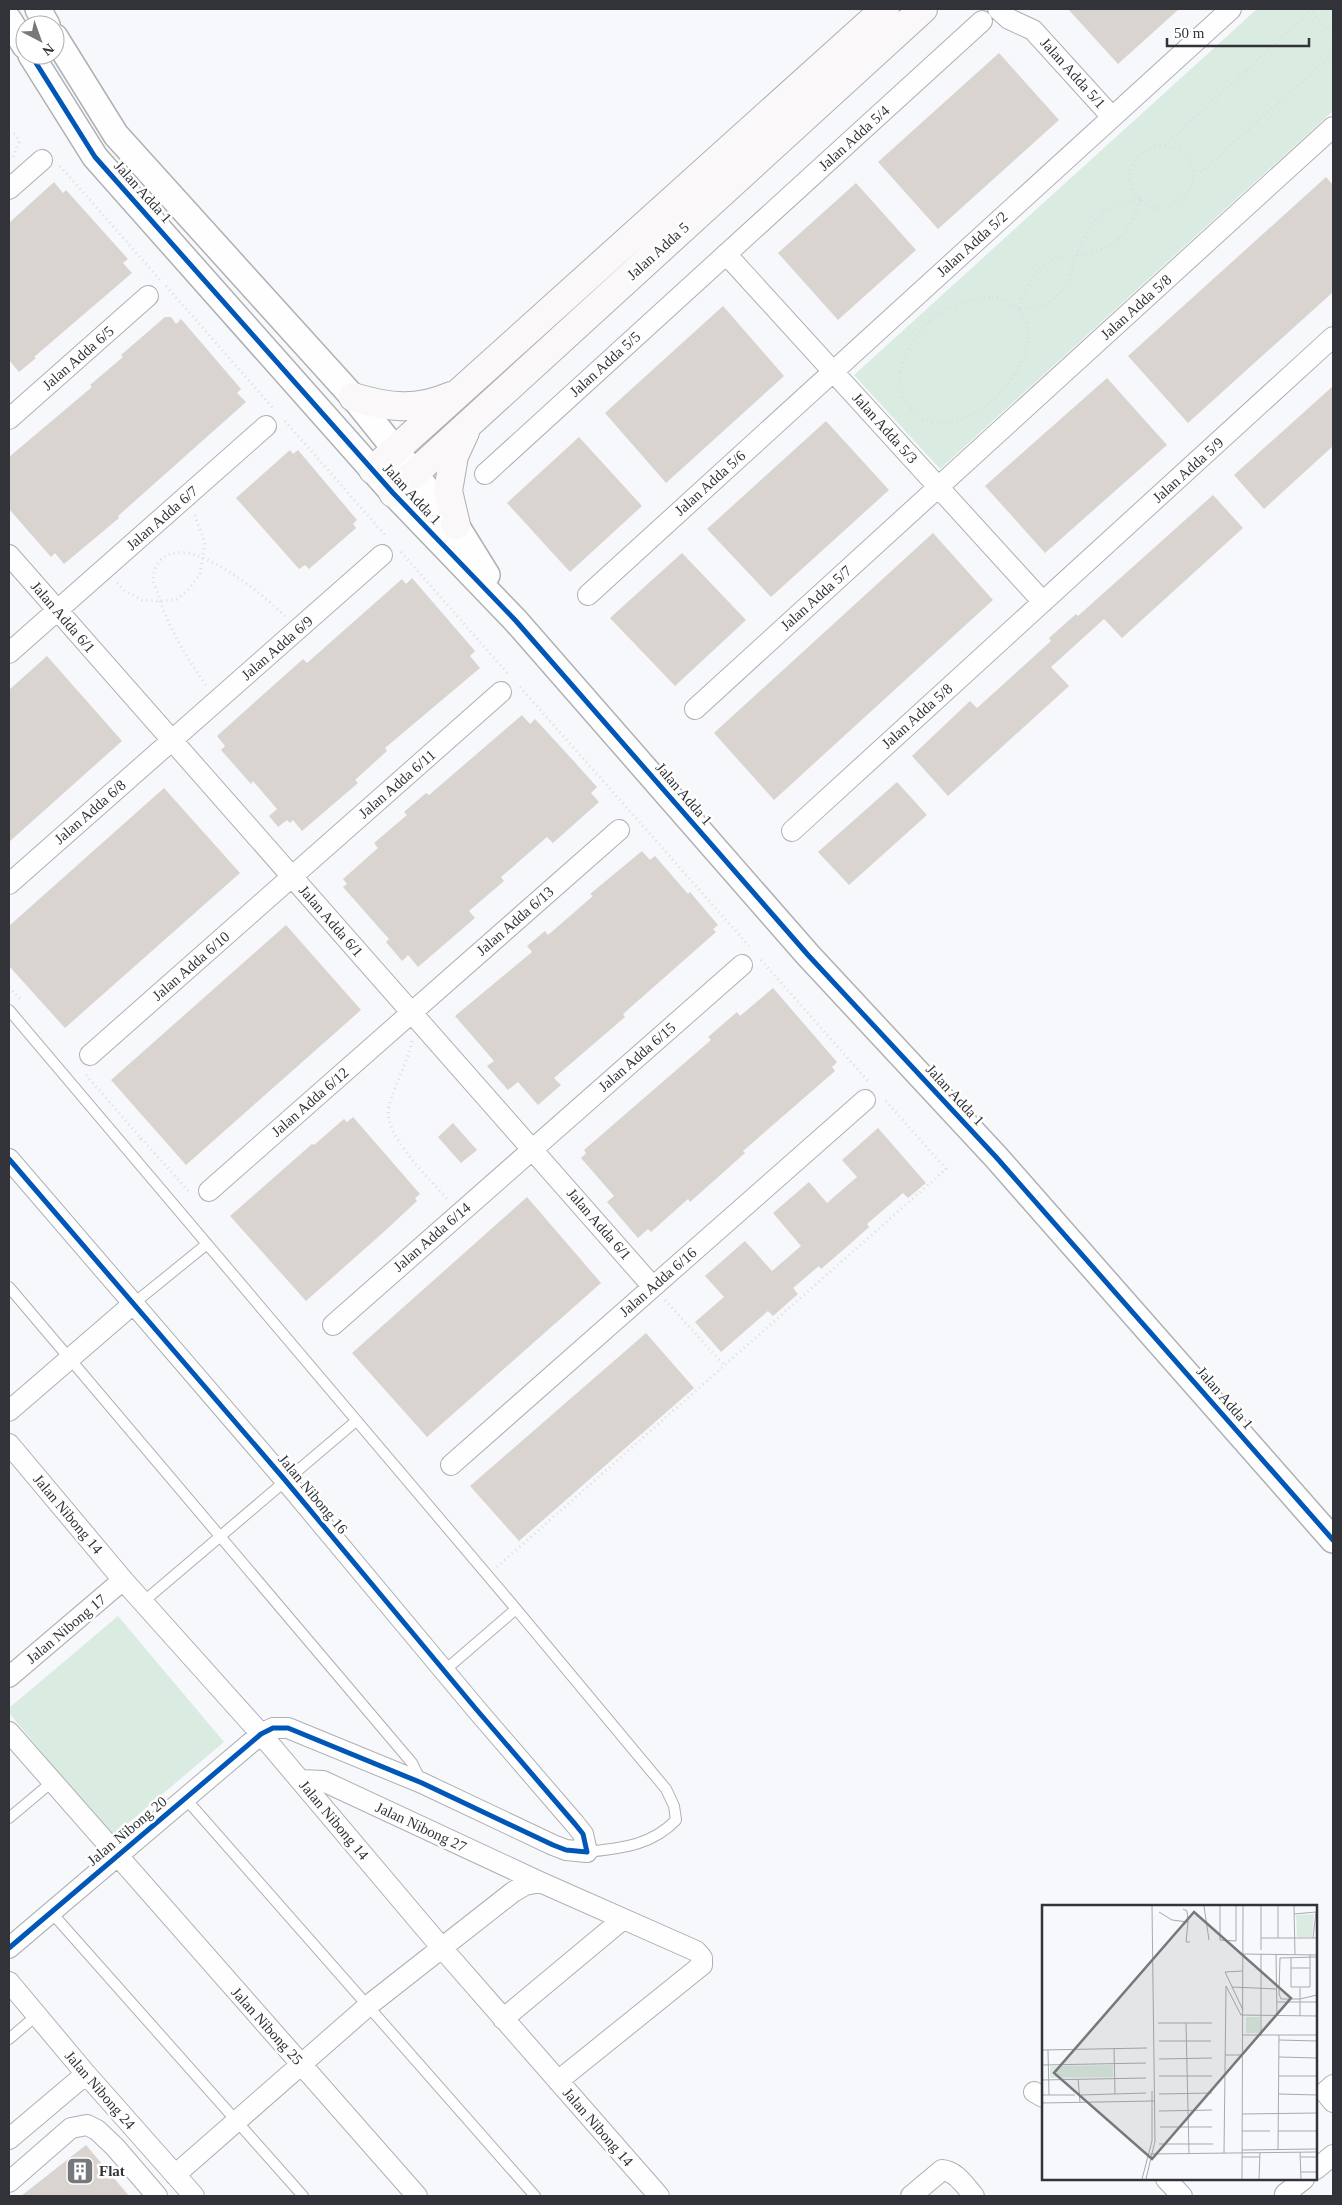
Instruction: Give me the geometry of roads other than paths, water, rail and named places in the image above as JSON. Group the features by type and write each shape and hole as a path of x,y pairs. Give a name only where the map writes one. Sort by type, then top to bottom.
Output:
{"main road":[{"name":"Jalan Adda 5","path":"373,470 885,9"},
{"name":"Jalan Adda 5","path":"394,493 923,9"},
{"path":"353,397 382,406 407,407 436,402 456,394"},
{"path":"456,526 448,490 454,456 469,424"}],"street":[{"name":"Jalan Adda 5/1","path":"998,9 1009,19 1033,30 1112,117"},
{"name":"Jalan Adda 5/1","path":"1026,9 1033,30"},
{"name":"Jalan Adda 5/2","path":"833,371 1231,9"},
{"name":"Jalan Adda 1","path":"9,20 15,33"},
{"name":"Jalan Adda 5/4","path":"726,254 982,21"},
{"name":"Jalan Adda 1","path":"65,53 116,135 353,397 415,473 456,526 516,621"},
{"name":"Jalan Adda 1","path":"33,65 95,157 373,470 516,621 808,955 996,1157 1333,1540"},
{"name":"Jalan Adda 5/8","path":"938,487 1333,127"},
{"path":"9,189 42,160"},
{"name":"Jalan Adda 5/3","path":"726,254 1043,602"},
{"name":"Jalan Adda 5/5","path":"484,474 726,254"},
{"name":"Jalan Adda 6/5","path":"9,419 148,296"},
{"name":"Jalan Adda 5/9","path":"1043,602 1333,338"},
{"name":"Jalan Adda 5/6","path":"588,595 833,371"},
{"name":"Jalan Adda 6/7","path":"9,653 266,426"},
{"name":"Jalan Adda 5/7","path":"694,709 938,487"},
{"name":"Jalan Adda 6/9","path":"172,740 390,549"},
{"name":"Jalan Adda 6/1","path":"9,555 653,1286"},
{"name":"Jalan Adda 5/8","path":"792,831 1043,602"},
{"name":"Jalan Adda 6/11","path":"292,876 502,692"},
{"name":"Jalan Adda 6/8","path":"9,884 172,740"},
{"name":"Jalan Adda 6/13","path":"415,1016 619,830"},
{"name":"Jalan Adda 6/10","path":"90,1055 292,876"},
{"name":"Jalan Adda 6/15","path":"532,1149 749,955"},
{"name":"Jalan Adda 6/12","path":"209,1191 415,1016"},
{"name":"Jalan Adda 6/16","path":"450,1465 873,1094"},
{"name":"Jalan Adda 6/14","path":"333,1325 532,1149"},
{"name":"Jalan Nibong 16","path":"9,1159 285,1480 444,1671 575,1824 582,1834 587,1852"},
{"path":"9,1411 133,1304"},
{"name":"Jalan Nibong 14","path":"9,1444 123,1580 261,1734 441,1947 659,2196"},
{"name":"Jalan Nibong 17","path":"9,1677 123,1580"},
{"path":"261,1734 273,1728 288,1728 422,1783 553,1845 566,1850 587,1852"},
{"name":"Jalan Nibong 25","path":"9,1732 116,1856 417,2196"},
{"name":"Jalan Nibong 20","path":"9,1948 261,1734"},
{"name":"Jalan Nibong 27","path":"300,1780 323,1781 540,1882 696,1951 702,1958 702,1966 558,2081"},
{"path":"175,2175 368,2005 513,1892 525,1885 540,1882"},
{"path":"503,2018 623,1919"},
{"name":"Jalan Nibong 24","path":"9,1982 86,2074 194,2196"},
{"path":"9,2139 86,2074"},
{"path":"9,2182 71,2128 86,2125 97,2130 115,2147 157,2196"},
{"path":"1317,2168 1333,2155"},
{"path":"911,2196 942,2170 950,2171 955,2175 974,2196"},
{"path":"1167,2180 1182,2196"},
{"path":"1285,2194 1303,2180"}],"lane":[{"path":"9,1010 666,1789 674,1806 676,1820 666,1831 649,1841 626,1848 587,1852"},
{"path":"133,1304 207,1244"},
{"path":"9,1288 412,1763 422,1783"},
{"path":"143,1602 356,1421"},
{"path":"444,1671 516,1609"},
{"path":"9,1818 52,1782"},
{"path":"185,1798 535,2196"},
{"path":"51,1912 303,2196"},
{"path":"9,2040 37,2015"}],"place":[{"name":"Flat","path":"80,2171"}]}
